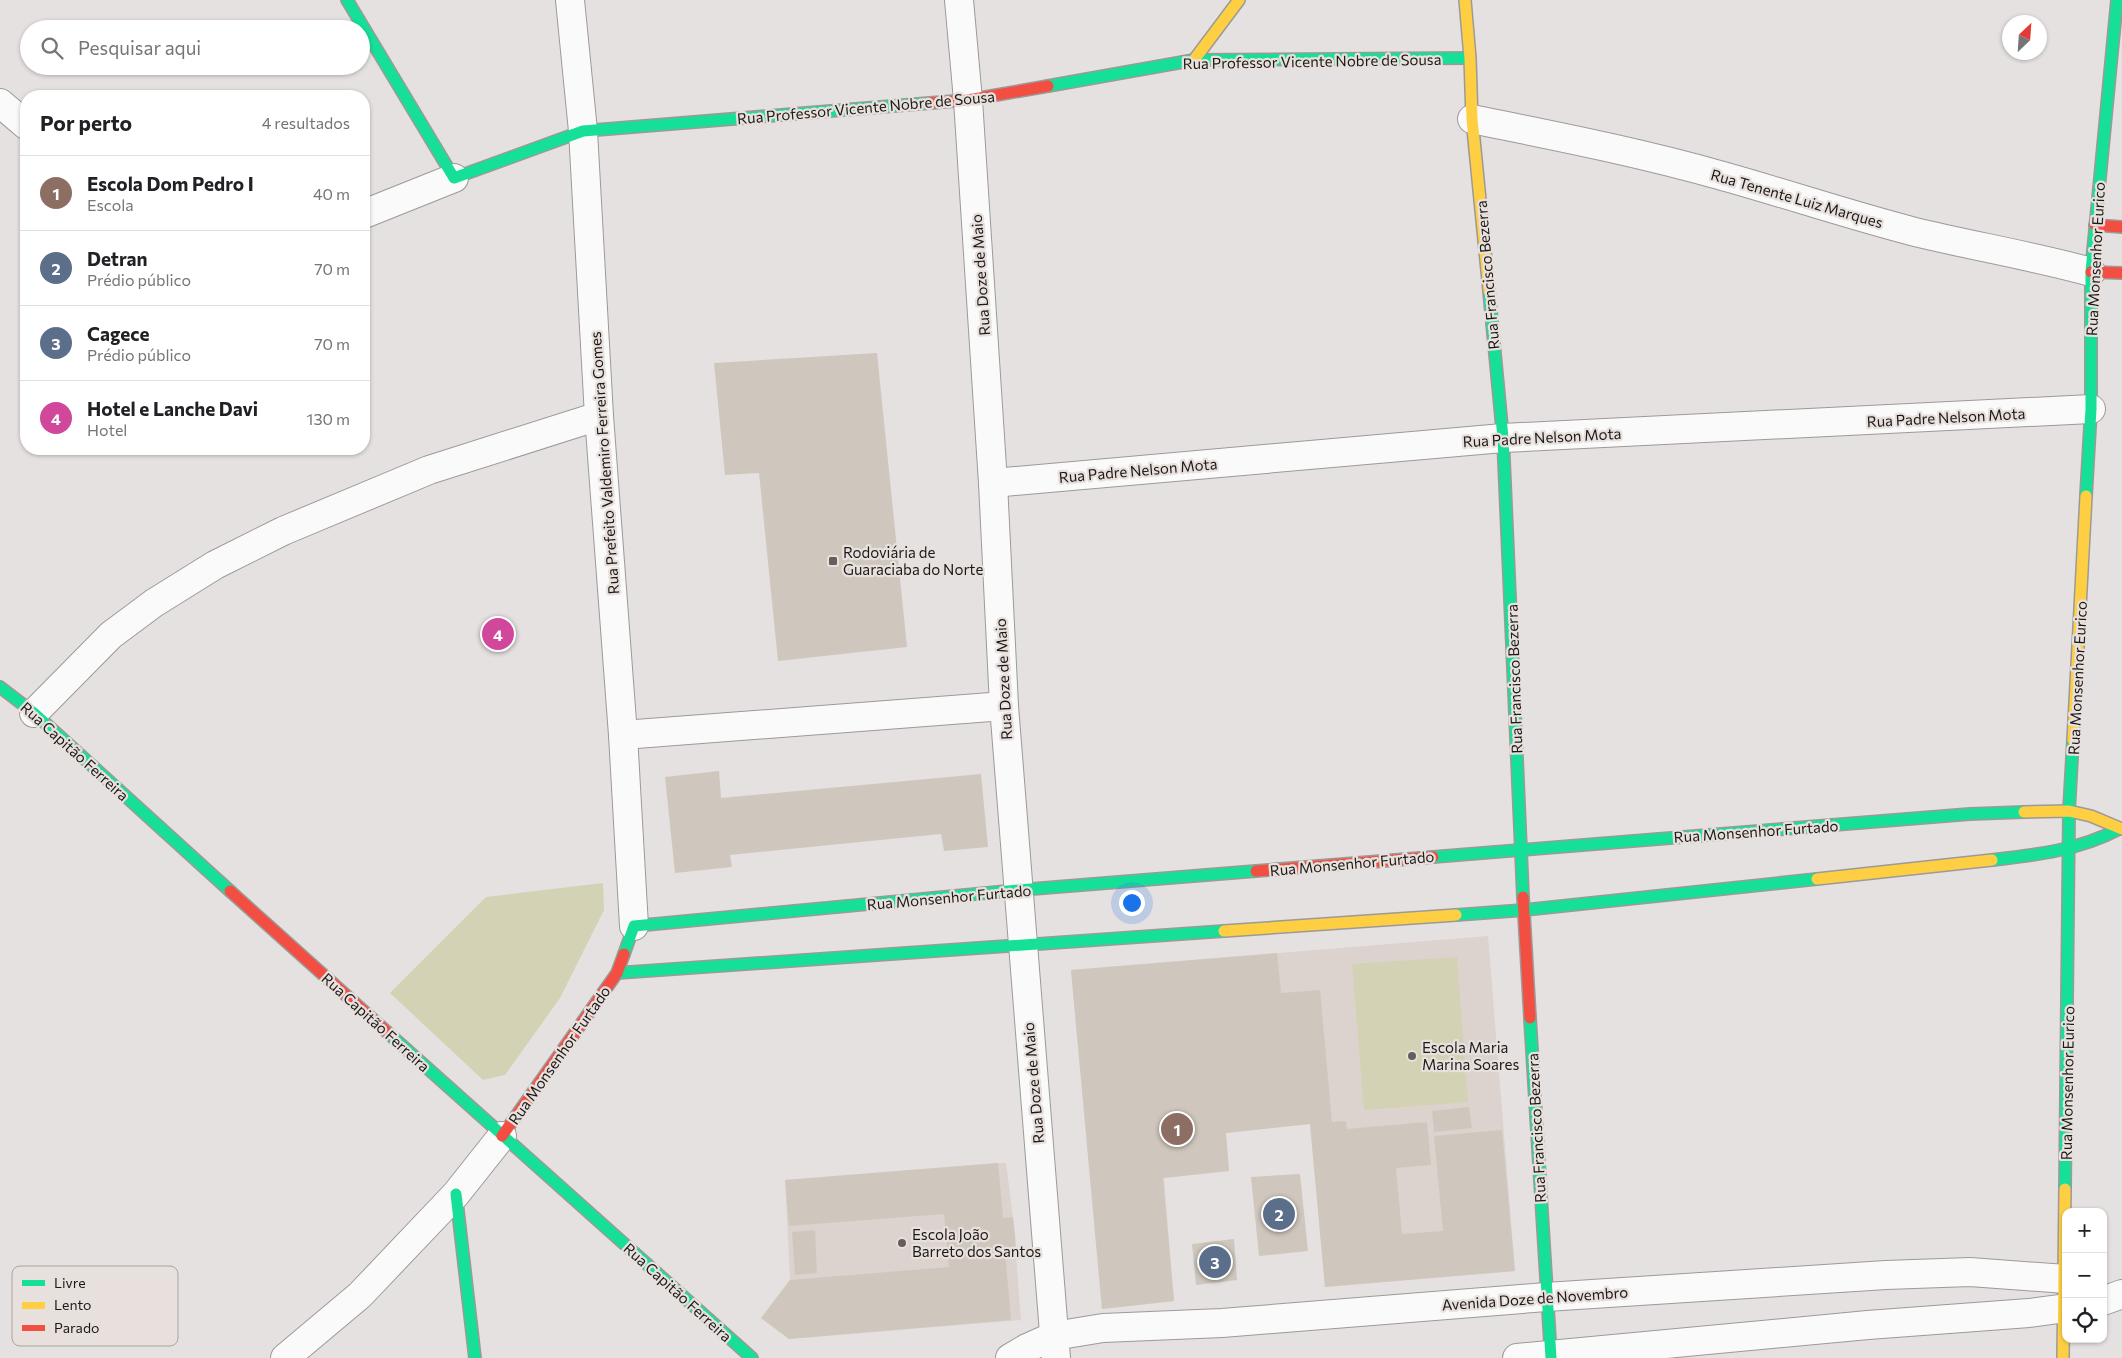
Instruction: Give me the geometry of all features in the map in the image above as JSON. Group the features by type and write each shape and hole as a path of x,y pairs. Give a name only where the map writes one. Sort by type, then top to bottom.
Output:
{"street":[{"path":"347,0 359,20"},
{"name":"Rua Prefeito Valdemiro Ferreira Gomes","path":"570,0 583,131 599,416 634,926"},
{"name":"Rua Doze de Maio","path":"959,0 968,100 993,483 1004,706 1055,1347"},
{"path":"1194,60 1239,0"},
{"name":"Rua Francisco Bezerra","path":"1465,0 1470,58 1472,119 1503,438 1524,910 1551,1356"},
{"name":"Rua Monsenhor Eurico","path":"2065,1253 2069,811 2091,409 2091,272 2117,0"},
{"path":"370,38 454,178"},
{"name":"Rua Professor Vicente Nobre de Sousa","path":"370,212 454,178 583,131 968,100 1194,60 1470,58"},
{"path":"0,103 20,120"},
{"name":"Rua Tenente Luiz Marques","path":"1472,119 1621,149 1719,175 1907,230 2040,258 2091,272 2122,273"},
{"path":"2095,225 2122,227"},
{"name":"Rua Padre Nelson Mota","path":"993,483 1503,438 2091,409"},
{"path":"34,713 111,636 154,603 215,565 283,531 429,470 599,416"},
{"name":"Rua Capitão Ferreira","path":"0,686 34,713 502,1136 752,1358"},
{"path":"622,735 1004,706"},
{"name":"Rua Monsenhor Furtado","path":"502,1136 617,973 634,926 1019,890 1970,814 2069,811 2098,819 2120,829"},
{"name":"Rua Monsenhor Furtado","path":"617,973 1524,910 2021,857 2069,849 2107,836 2120,829"},
{"path":"285,1358 360,1295 456,1194 502,1136"},
{"path":"456,1194 475,1358"},
{"name":"Avenida Doze de Novembro","path":"1010,1358 1027,1348 1055,1347 1103,1328 1240,1321 1546,1296 1886,1275 1970,1272 2062,1279"},
{"path":"2107,1283 2122,1286"},
{"path":"2107,1300 2122,1294"},
{"path":"1517,1358 1868,1325 2029,1313 2062,1308"},
{"name":"Rua Monsenhor Eurico","path":"2063,1358 2064,1343"}],"shaded area":[{"path":"603,883 604,910 560,998 505,1075 483,1080 390,993 486,897"},
{"path":"1488,936 1515,1271 1325,1287 1310,1124 1226,1133 1229,1171 1164,1178 1174,1301 1102,1309 1071,970"},
{"path":"1457,957 1468,1102 1364,1110 1352,964"},
{"name":"Escola João Barreto dos Santos","path":"1006,1163 1013,1217 1021,1320 789,1339 761,1318 790,1280 785,1180"}],"building":[{"name":"Rodoviária de Guaraciaba do Norte","path":"877,353 907,647 778,661 759,473 725,475 714,363"},
{"path":"719,771 721,798 981,774 988,847 944,851 941,834 730,855 732,867 675,873 665,777"},
{"path":"1277,953 1281,993 1320,990 1332,1122 1346,1121 1347,1129 1427,1122 1431,1165 1396,1168 1402,1234 1443,1231 1434,1136 1502,1130 1515,1271 1325,1287 1310,1124 1226,1133 1229,1171 1163,1178 1174,1301 1102,1309 1071,970"},
{"path":"1469,1107 1472,1128 1434,1132 1432,1111"},
{"name":"Escola João Barreto dos Santos","path":"998,1163 1003,1218 1013,1217 1015,1234 1016,1251 1005,1252 1011,1320 789,1339 761,1318 790,1280 949,1267 944,1214 789,1226 785,1180"},
{"path":"1300,1174 1308,1251 1259,1256 1251,1177"},
{"path":"815,1230 817,1273 795,1275 792,1232"},
{"path":"1234,1239 1237,1280 1196,1285 1192,1244"}],"traffic: fast":[{"path":"347,0 359,20"},
{"path":"2086,496 2091,409 2091,272 2117,0"},
{"path":"370,38 454,178 583,131 930,103"},
{"path":"1048,86 1194,60 1470,58"},
{"path":"1489,291 1503,438 1523,897"},
{"path":"0,687 34,713 230,891"},
{"path":"2065,1189 2069,811 2073,740"},
{"path":"1433,857 1970,814 2024,812"},
{"path":"1992,860 2041,854 2073,847 2119,829"},
{"path":"624,954 634,926 1019,890 1256,871"},
{"path":"1456,915 1524,910 1817,879"},
{"path":"617,973 1224,931"},
{"path":"1530,1018 1551,1358"},
{"path":"387,1032 752,1358"},
{"path":"456,1194 475,1358"}],"traffic: slow":[{"path":"1194,60 1239,0"},
{"path":"1465,0 1470,58 1472,119 1489,291"},
{"path":"2073,740 2086,496"},
{"path":"2024,812 2069,811 2091,816 2122,829"},
{"path":"1817,879 1992,860"},
{"path":"1224,931 1456,915"},
{"path":"2063,1358 2065,1189"}],"traffic: jam":[{"path":"930,103 968,100 1048,86"},
{"path":"2095,225 2122,227"},
{"path":"2091,272 2122,273"},
{"path":"1256,871 1433,857"},
{"path":"230,891 387,1032"},
{"path":"1523,897 1530,1018"},
{"path":"502,1136 617,973 624,954"}],"place":[{"name":"Rodoviária de Guaraciaba do Norte","path":"833,561"},
{"name":"Hotel e Lanche Davi","path":"498,634"},
{"name":"Escola Maria Marina Soares","path":"1412,1056"},
{"name":"Escola Dom Pedro I","path":"1177,1129"},
{"name":"Detran","path":"1279,1214"},
{"name":"Escola João Barreto dos Santos","path":"902,1243"},
{"name":"Cagece","path":"1215,1262"}]}
